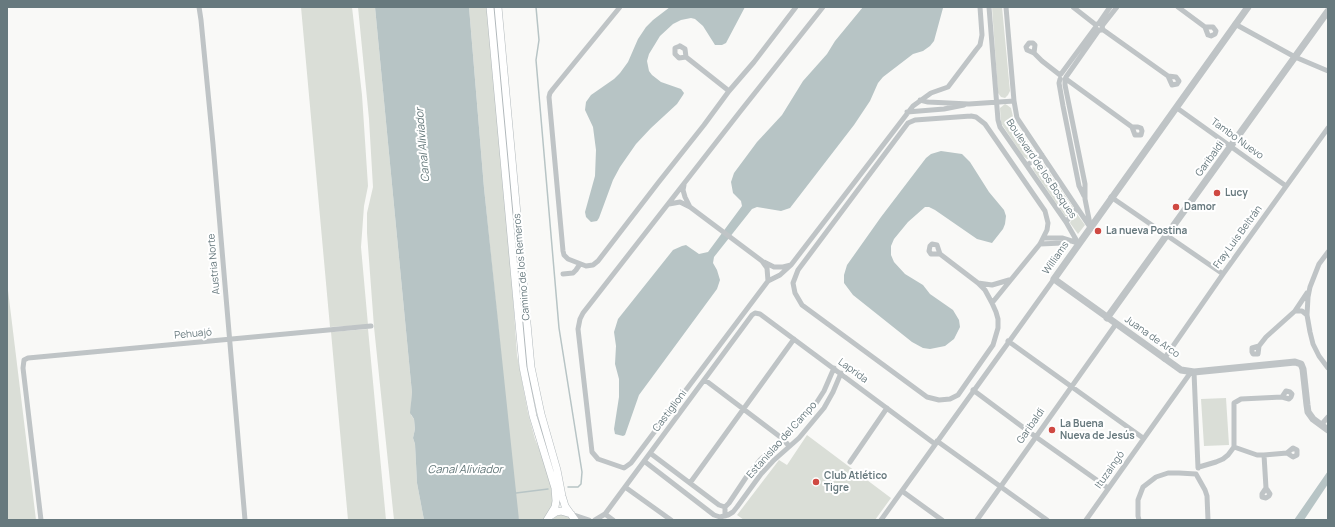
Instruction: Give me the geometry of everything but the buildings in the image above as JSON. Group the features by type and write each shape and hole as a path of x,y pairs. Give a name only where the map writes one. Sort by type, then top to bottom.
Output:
{"main road":[{"name":"Camino de los Remeros","path":"490,7 523,367 533,416 555,488 555,507 548,518"},
{"name":"Camino de los Remeros","path":"498,7 531,367 541,414 559,477 562,496 565,506 573,517"},
{"path":"548,518 556,512 561,511 573,517"}],"street":[{"name":"Austria Norte","path":"199,7 245,520"},
{"path":"620,7 550,93 564,255 568,259 590,266 598,261 796,7"},
{"path":"823,7 584,312 578,329 592,452 598,459 624,468 628,466 768,281 780,275 791,265 907,112 920,100 931,93 948,87 980,45 982,35 980,7"},
{"name":"Boulevard de los Bosques","path":"989,7 996,103 1000,127 1066,222 1078,243"},
{"name":"Boulevard de los Bosques","path":"1006,7 1014,101 1017,118 1090,226"},
{"path":"1073,7 1168,76"},
{"path":"1099,27 1110,7"},
{"path":"1090,226 1085,184 1063,77 1099,27 1117,7"},
{"path":"1178,7 1205,27"},
{"name":"Williams","path":"881,520 1248,7"},
{"name":"Garibaldi","path":"1107,318 1328,11"},
{"path":"1235,24 1295,57 1328,71"},
{"path":"1034,54 1132,127"},
{"path":"686,57 729,91"},
{"path":"920,100 969,104 1014,101"},
{"path":"907,112 944,109 969,104"},
{"name":"Tambo Nuevo","path":"1177,108 1286,186"},
{"path":"940,254 985,290 998,319 998,328 993,345 958,395 950,399 939,400 927,397 802,305 795,293 793,283 798,270 908,123 915,120 971,116 981,120 985,124 1045,211 1048,223 1044,238 1040,244 992,303"},
{"name":"Fray Luis Beltrán","path":"1164,359 1328,128"},
{"path":"1027,165 1042,155"},
{"path":"684,183 683,190 690,207"},
{"path":"1112,197 1223,274"},
{"path":"668,205 680,202 690,207 762,261 774,267 791,265"},
{"path":"1066,222 1078,208"},
{"path":"1044,238 1062,238 1078,243"},
{"path":"1040,244 1070,241"},
{"path":"1259,346 1274,329 1295,311 1310,287 1319,264 1328,252"},
{"path":"762,261 767,268 768,281"},
{"path":"563,274 573,272 580,264"},
{"name":"Juana de Arco","path":"1054,279 1181,370 1192,372 1296,362 1301,364 1303,369 1308,412 1313,419 1326,428"},
{"path":"978,283 992,284 1010,280"},
{"path":"1310,287 1307,315 1310,332 1313,344 1319,356 1328,368"},
{"path":"1295,311 1302,311 1307,315"},
{"name":"Castiglioni","path":"595,520 605,514 752,315 755,313 760,314"},
{"name":"Laprida","path":"760,314 887,408 1001,486 1047,520"},
{"name":"Garibaldi","path":"977,520 1116,324"},
{"name":"Pehuajó","path":"41,520 23,368 24,360 28,358 371,326"},
{"path":"690,483 794,339"},
{"path":"1008,341 1144,438"},
{"name":"Estanislao del Campo","path":"725,507 760,460 801,421 815,405 824,391 834,368"},
{"path":"1192,372 1199,467 1196,474"},
{"name":"Ituzaingó","path":"1086,520 1192,372"},
{"name":"Estanislao del Campo","path":"725,516 733,512 761,474 803,433 824,408 841,373"},
{"path":"705,380 783,438 789,446"},
{"path":"973,390 1108,488"},
{"path":"1199,467 1208,465 1223,458 1228,455 1234,447 1234,403 1241,399 1282,397"},
{"path":"850,462 887,408"},
{"path":"1326,428 1328,417"},
{"path":"1234,447 1250,453 1264,455 1287,453"},
{"path":"644,462 714,515 720,517 725,516 725,507 719,505 650,453"},
{"path":"1264,455 1266,488"},
{"path":"1139,520 1138,500 1143,487 1151,480 1168,473 1196,474"},
{"path":"1196,474 1207,496 1208,520"},
{"path":"625,486 671,520"},
{"path":"902,491 942,520"},
{"path":"605,514 613,520"},
{"path":"573,517 589,520"}],"shaded area":[{"path":"301,7 352,7 362,95 368,186 364,206 361,247 368,325 330,327"},
{"path":"358,7 375,7 412,393 411,415 414,419 415,429 413,438 415,444 417,483 424,520 394,520 374,327 367,233 367,213 373,187 369,119"},
{"path":"469,7 487,7 511,269 517,355 528,413 535,439 548,470 554,493 552,508 543,520 519,520 517,513 484,188"},
{"path":"992,7 1002,7 1010,91 1005,98 1001,97 998,93"},
{"path":"1005,104 1011,108 1014,121 1035,152 1031,159 1027,159 1023,156 1001,123 1000,108"},
{"path":"1042,162 1073,207 1073,210 1068,216 1065,216 1034,171 1033,168 1036,164"},
{"path":"1077,214 1085,225 1078,234 1070,223 1072,218"},
{"path":"7,282 36,520 7,520"},
{"path":"368,329 386,520 348,520 331,332"},
{"path":"1226,398 1229,445 1204,446 1201,399"},
{"name":"Club Atlético Tigre","path":"807,435 891,498 875,520 744,520 737,515 779,460 787,465"},
{"path":"563,514 567,515 573,520 552,520 556,516"}],"water":[{"name":"Canal Aliviador","path":"375,7 469,7 484,188 519,520 424,520 417,483 415,444 413,438 415,429 414,419 410,413 412,393"},
{"path":"670,7 745,7 726,43 722,45 715,45 703,26 695,19 691,18 681,20 673,24 660,36 649,54 647,61 649,71 661,82 681,89 684,93 677,104 636,144 613,180 599,218 597,221 591,222 586,217 585,212 595,176 596,150 593,127 585,110 586,102 591,95 620,73 628,62 638,39 646,27"},
{"path":"863,7 943,8 934,41 923,51 913,54 883,77 878,83 870,101 854,125 790,208 781,211 757,207 752,209 714,257 713,263 720,280 717,289 639,395 625,435 615,434 614,429 619,397 619,379 615,364 616,346 614,332 618,319 673,250 686,245 699,254 708,252 742,206 741,201 733,193 731,182 734,173 757,142 782,115 803,81 827,54 835,41"},
{"path":"941,151 962,154 970,162 989,192 1004,210 1006,216 1003,229 992,243 977,239 935,210 925,207 908,222 894,239 891,246 891,255 894,262 905,274 923,285 930,294 953,310 959,320 960,327 954,339 945,346 930,349 923,348 912,342 853,295 844,283 844,275 847,265 926,158 931,154"},
{"path":"1328,471 1328,484 1304,520 1294,520"}],"waterway":[{"path":"536,7 539,40 536,60 559,328 582,472 581,484 578,487 568,487"},
{"path":"516,493 548,489"}],"place":[{"name":"Lucy","path":"1217,193"},
{"name":"Damor","path":"1176,207"},
{"name":"La nueva Postina","path":"1098,231"},
{"name":"La Buena Nueva de Jesús","path":"1052,430"},
{"name":"Club Atlético Tigre","path":"816,482"}]}
